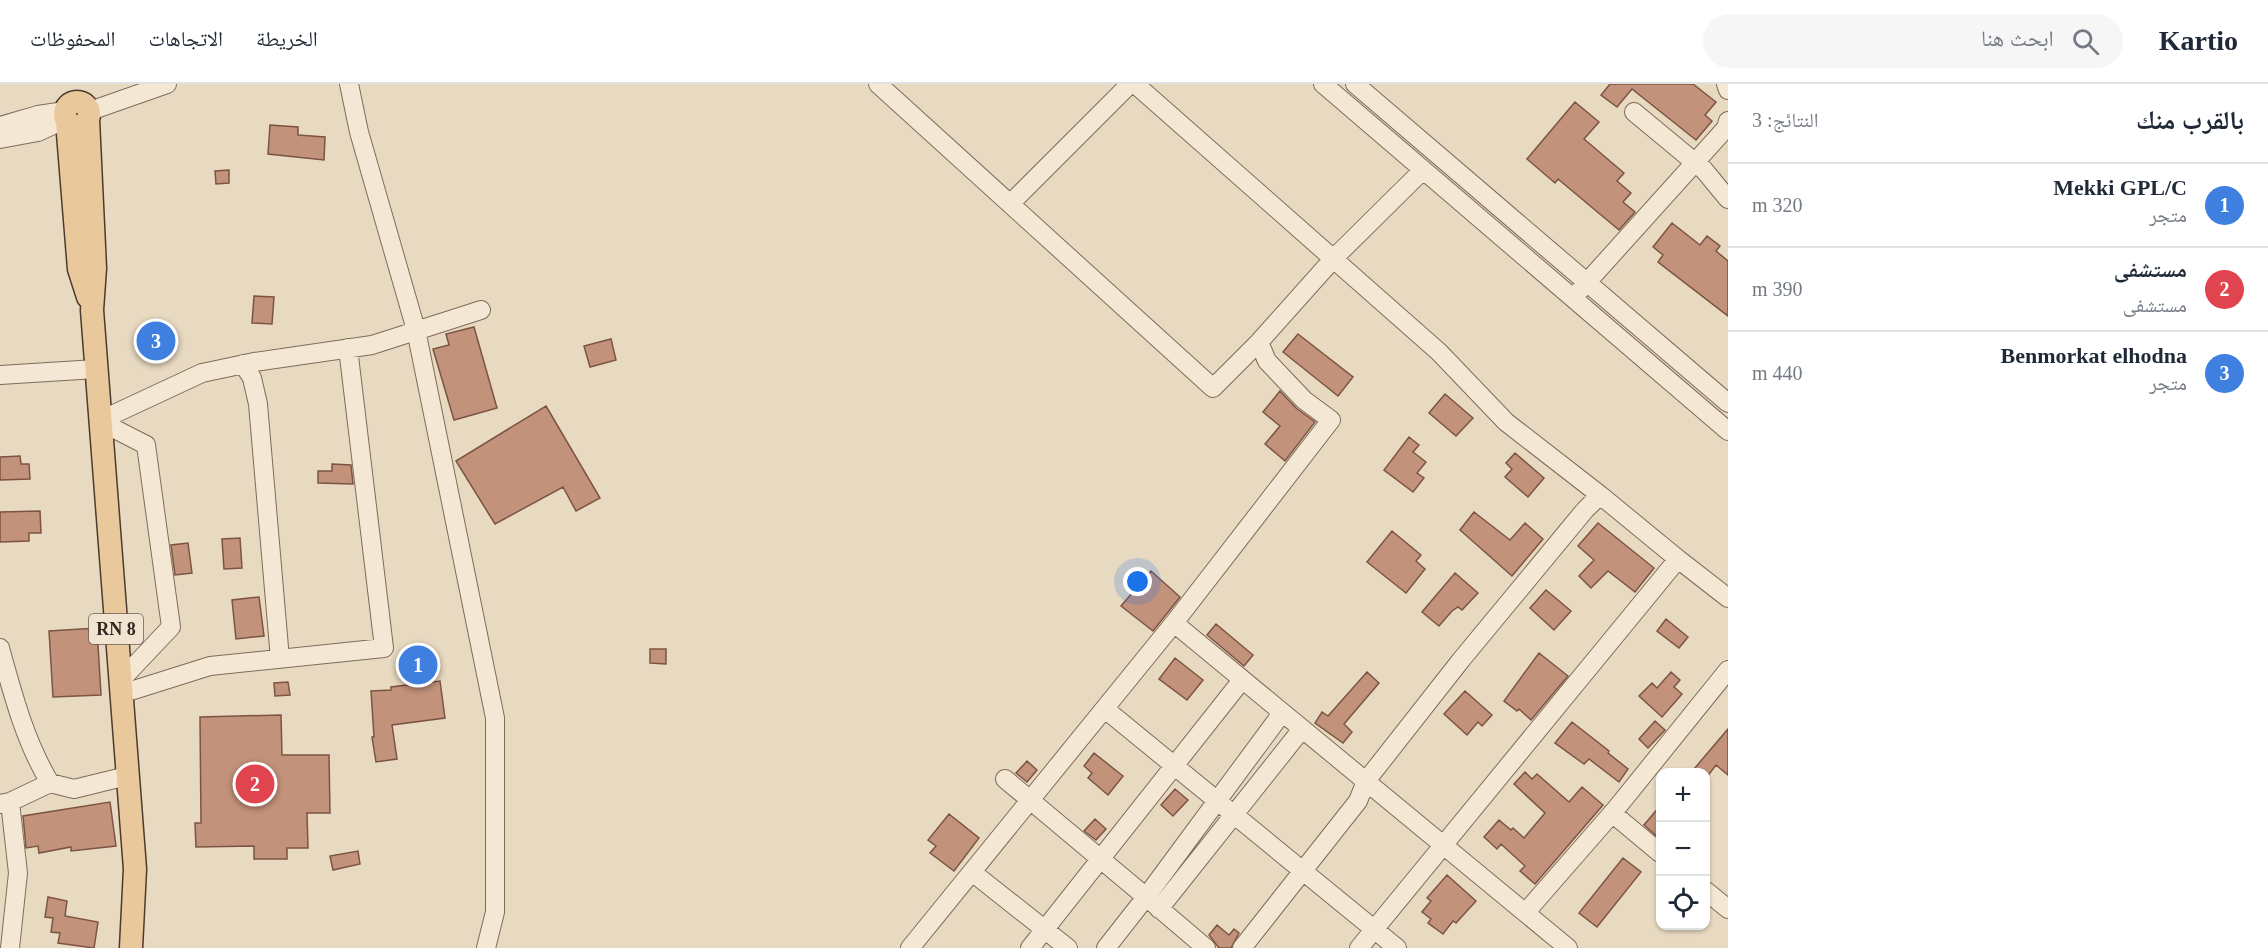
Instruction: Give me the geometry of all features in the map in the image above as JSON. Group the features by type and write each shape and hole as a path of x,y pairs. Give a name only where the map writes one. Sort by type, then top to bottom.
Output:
{"main road":[{"name":"RN 8","path":"65,84 76,110 79,269 92,310 135,869 130,948"}],"street":[{"path":"0,126 38,115 76,110 167,84"},
{"path":"349,84 359,132 416,330 495,718 495,912 486,948"},
{"path":"878,84 1213,388 1259,342 1334,258 1423,170"},
{"path":"1010,204 1130,84"},
{"path":"1135,84 1439,352 1506,422 1728,598"},
{"path":"1323,84 1728,431"},
{"path":"1355,84 1728,403"},
{"path":"1726,84 1728,90"},
{"path":"0,139 38,132 76,110"},
{"path":"1634,112 1695,162 1728,198"},
{"path":"1573,298 1726,128 1728,121"},
{"path":"99,421 202,373 243,364 372,345 481,310"},
{"path":"910,948 1174,623 1331,420 1304,400 1267,362 1259,342"},
{"path":"121,688 210,666 384,648 348,348"},
{"path":"243,364 252,378 258,404 280,659"},
{"path":"0,375 96,369"},
{"path":"99,421 146,446 171,627 121,688"},
{"path":"1242,948 1358,801 1366,781 1461,660 1577,519 1600,495"},
{"path":"1359,948 1678,559"},
{"path":"1174,623 1568,948"},
{"path":"0,648 16,706 36,760 50,783"},
{"path":"1526,912 1612,813 1728,670"},
{"path":"1030,948 1242,680"},
{"path":"1105,709 1397,948"},
{"path":"1152,903 1217,801 1282,713"},
{"path":"1106,948 1152,903 1234,814 1302,729"},
{"path":"9,948 18,873 5,803 50,783 74,789 128,776"},
{"path":"1005,779 1206,948"},
{"path":"1612,813 1656,850"},
{"path":"972,872 1068,948"},
{"path":"1710,894 1728,909"}],"building":[{"path":"1610,84 1693,84 1716,102 1705,115 1712,121 1696,140 1632,89 1617,107 1601,95"},
{"path":"1575,102 1599,122 1584,139 1624,173 1617,181 1631,193 1623,202 1635,212 1619,230 1558,179 1555,183 1527,159"},
{"path":"270,125 298,127 298,135 325,137 324,160 268,154"},
{"path":"229,170 229,183 216,184 215,171"},
{"path":"1672,223 1700,245 1707,236 1720,246 1716,251 1728,261 1728,316 1658,262 1663,255 1653,247"},
{"path":"254,296 274,297 272,324 252,323"},
{"path":"474,327 497,408 454,420 433,349 449,345 446,334"},
{"path":"1298,334 1353,377 1338,396 1283,352"},
{"path":"611,339 616,360 590,367 584,346"},
{"path":"1280,391 1296,408 1315,422 1285,461 1265,444 1280,426 1263,412"},
{"path":"1445,394 1473,418 1456,436 1429,413"},
{"path":"546,406 600,498 576,511 563,487 495,524 456,461"},
{"path":"1409,437 1419,445 1413,452 1426,462 1417,473 1424,478 1413,492 1384,470"},
{"path":"1515,453 1544,478 1528,497 1505,477 1512,469 1506,463"},
{"path":"20,456 21,464 29,464 30,479 0,480 0,457"},
{"path":"332,464 351,465 353,484 318,483 318,471 332,471"},
{"path":"40,511 41,533 29,533 29,541 0,542 0,512"},
{"path":"1474,512 1510,540 1525,523 1543,539 1512,576 1460,530"},
{"path":"1598,523 1654,568 1635,592 1608,571 1591,588 1579,576 1594,560 1578,546"},
{"path":"1392,531 1421,555 1416,561 1425,569 1406,593 1367,562"},
{"path":"240,538 242,568 224,569 222,539"},
{"path":"188,543 192,573 175,575 171,545"},
{"path":"1151,571 1180,597 1153,631 1121,606"},
{"path":"1455,573 1478,593 1462,610 1458,607 1452,611 1439,626 1422,612"},
{"path":"1546,590 1571,611 1554,630 1530,608"},
{"path":"259,597 264,636 236,639 232,600"},
{"path":"1666,619 1688,637 1679,648 1657,631"},
{"path":"1216,624 1253,655 1244,666 1207,635"},
{"path":"97,628 101,695 53,697 49,631"},
{"path":"650,649 666,649 666,664 650,663"},
{"path":"1539,653 1568,676 1531,720 1519,709 1517,711 1504,701"},
{"path":"1175,658 1203,680 1187,700 1159,679"},
{"path":"1367,672 1379,683 1344,724 1352,732 1343,743 1315,723 1322,712 1328,716"},
{"path":"1671,672 1680,680 1674,687 1682,694 1662,717 1639,696 1652,683 1657,688"},
{"path":"440,681 445,718 392,725 397,759 376,762 372,737 374,737 371,691 391,690 391,687"},
{"path":"288,682 290,695 275,696 274,683"},
{"path":"1465,691 1492,715 1482,726 1478,722 1467,735 1444,714"},
{"path":"281,715 282,755 329,755 330,813 307,813 308,848 287,848 287,859 254,859 254,846 196,847 195,823 201,823 200,717"},
{"path":"1655,721 1665,730 1648,748 1639,739"},
{"path":"1572,722 1628,769 1619,782 1589,759 1584,764 1555,743"},
{"path":"1728,729 1728,775 1716,765 1710,773 1710,768 1695,768"},
{"path":"1094,753 1123,776 1108,795 1088,778 1092,773 1084,766"},
{"path":"1027,761 1037,770 1027,782 1016,773"},
{"path":"1525,772 1532,779 1537,774 1569,802 1582,787 1603,805 1535,884 1520,871 1525,866 1501,844 1497,849 1484,837 1499,820 1524,838 1545,813 1514,784"},
{"path":"1175,789 1188,800 1173,816 1161,805"},
{"path":"110,802 116,846 71,851 71,847 39,853 38,846 26,848 23,816"},
{"path":"1656,811 1656,836 1644,825"},
{"path":"949,814 979,838 954,871 930,853 936,846 928,840"},
{"path":"1095,819 1106,829 1096,840 1084,831"},
{"path":"358,851 360,864 333,870 330,856"},
{"path":"1623,858 1641,872 1597,927 1579,913"},
{"path":"1447,875 1476,901 1456,923 1453,921 1443,934 1428,923 1431,919 1422,912 1431,901 1427,898"},
{"path":"48,897 67,901 65,916 98,922 94,948 58,943 60,933 51,932 53,918 45,917"},
{"path":"1217,925 1229,935 1234,929 1239,933 1231,948 1219,948 1209,935"}],"place":[{"name":"Benmorkat elhodna","path":"156,341"},
{"name":"Mekki GPL/C","path":"418,665"},
{"name":"مستشفى","path":"255,784"}]}
